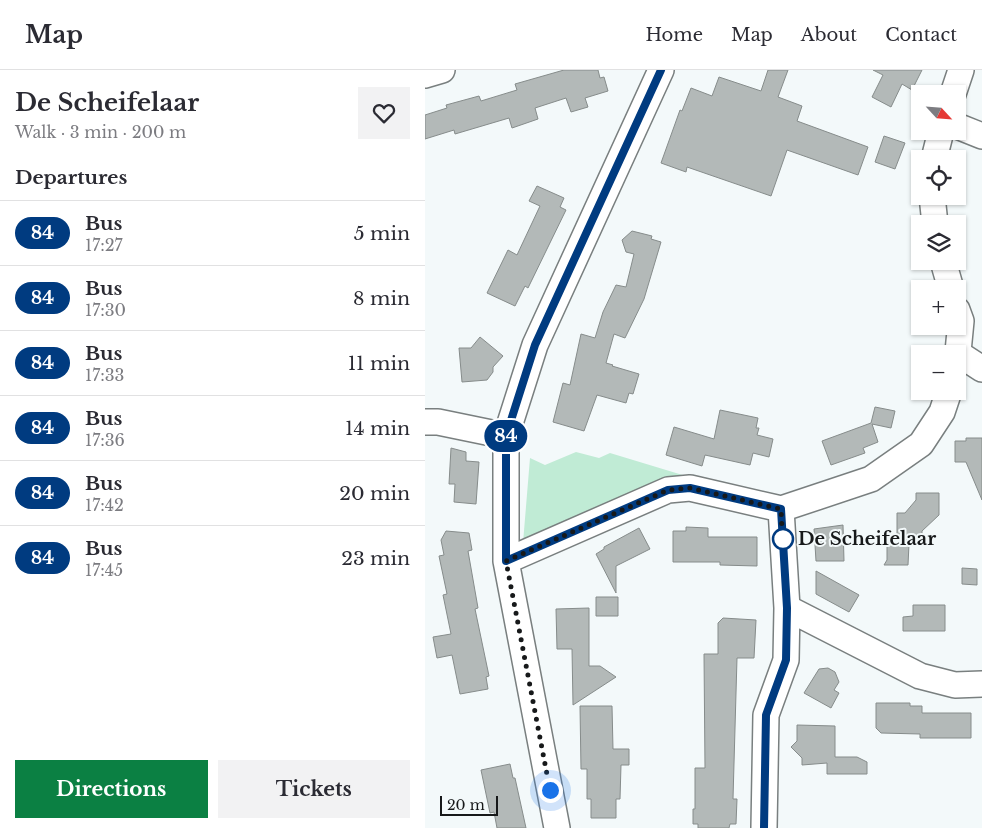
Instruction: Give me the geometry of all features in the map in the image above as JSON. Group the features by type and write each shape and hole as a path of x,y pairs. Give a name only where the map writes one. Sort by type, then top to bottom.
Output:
{"street":[{"path":"425,75 442,70"},
{"path":"557,828 506,561 506,436 535,345 661,70"},
{"path":"956,85 961,70"},
{"path":"966,130 982,136"},
{"path":"966,362 982,369"},
{"path":"506,561 668,490 690,488 781,509 871,479 921,444 942,412 946,400"},
{"path":"425,422 438,422 506,436"},
{"path":"764,828 766,715 786,660 787,608 781,509"},
{"path":"787,608 920,676 955,685 982,684"}],"green space":[{"path":"576,452 599,458 610,453 709,483 523,543 530,458 545,465"}],"building":[{"path":"564,70 598,70 600,78 604,77 608,91 585,98 588,107 571,112 566,98 535,108 538,119 512,128 509,118 455,134 454,130 425,139 425,115 447,108 446,105 479,96 481,101 517,90 515,84"},
{"path":"768,70 788,70 778,97 802,106 797,121 868,147 858,175 787,150 771,196 687,167 686,172 661,163 680,110 682,111 691,88 712,96 719,77 761,91"},
{"path":"873,70 922,70 914,85 911,85 911,89 902,84 891,107 872,97 883,75"},
{"path":"884,136 905,143 895,169 875,162"},
{"path":"537,186 564,198 560,207 566,210 528,288 525,286 515,306 487,293 508,250 517,255 540,206 529,201"},
{"path":"632,231 652,236 651,239 661,242 644,299 625,338 614,334 606,363 639,374 633,394 629,393 626,403 597,395 584,431 553,422 563,383 570,385 581,334 595,338 603,312 616,285 626,287 634,254 626,252 622,240"},
{"path":"480,337 503,356 493,367 493,372 487,380 462,382 459,348 471,348"},
{"path":"875,407 895,411 891,428 872,424 878,442 863,448 865,453 831,465 822,441 871,423"},
{"path":"720,410 758,418 756,428 759,428 757,435 773,439 769,457 753,453 750,465 705,455 702,466 666,455 674,427 714,439"},
{"path":"966,438 982,438 982,500 966,462 955,462 955,441 966,441"},
{"path":"451,448 466,452 466,461 479,462 476,504 454,502 455,484 449,484"},
{"path":"916,493 939,493 939,515 922,531 922,540 897,540 897,513 905,513 916,500"},
{"path":"843,525 844,561 816,561 814,529"},
{"path":"686,527 708,528 708,537 757,537 757,566 720,565 720,562 673,562 673,531 686,531"},
{"path":"639,528 650,549 616,566 616,593 596,554 604,549 604,547"},
{"path":"446,531 469,533 472,550 468,551 478,608 475,609 489,676 486,677 488,689 460,694 452,655 437,658 433,637 451,634 443,595 447,594 439,556 444,555 441,540"},
{"path":"887,543 909,544 908,565 884,565 887,560"},
{"path":"962,568 977,569 977,585 962,584"},
{"path":"816,571 859,595 849,612 816,594"},
{"path":"596,597 618,597 618,616 596,616"},
{"path":"913,605 945,605 945,631 903,631 903,617 913,616"},
{"path":"589,608 589,666 600,666 616,677 573,705 572,649 557,649 556,609"},
{"path":"723,618 756,620 754,658 737,658 733,799 737,799 736,824 730,824 729,828 698,828 698,824 693,824 693,809 695,809 695,768 705,768 704,654 718,654 718,623"},
{"path":"828,668 835,672 839,682 834,690 839,693 831,708 804,693 819,669"},
{"path":"876,703 910,703 910,706 922,706 922,713 971,713 971,738 920,738 920,734 881,733 876,728"},
{"path":"580,706 612,706 613,749 629,749 629,765 621,765 620,799 616,799 616,818 591,818 591,799 587,799 587,769 581,769"},
{"path":"797,725 835,726 835,757 857,757 867,762 867,774 827,774 827,763 802,765 802,758 791,747 797,741"},
{"path":"510,764 526,828 497,828 494,812 490,813 481,770"}],"bus line":[{"name":"84","path":"661,70 535,345 506,436 506,561 668,490 690,488 781,509 787,608 786,660 769,702 766,715 764,828"}],"place":[{"name":"De Scheifelaar","path":"783,539"}],"route":[{"path":"550,790 506,561 668,490 690,488 781,509 783,548 783,539"}]}
